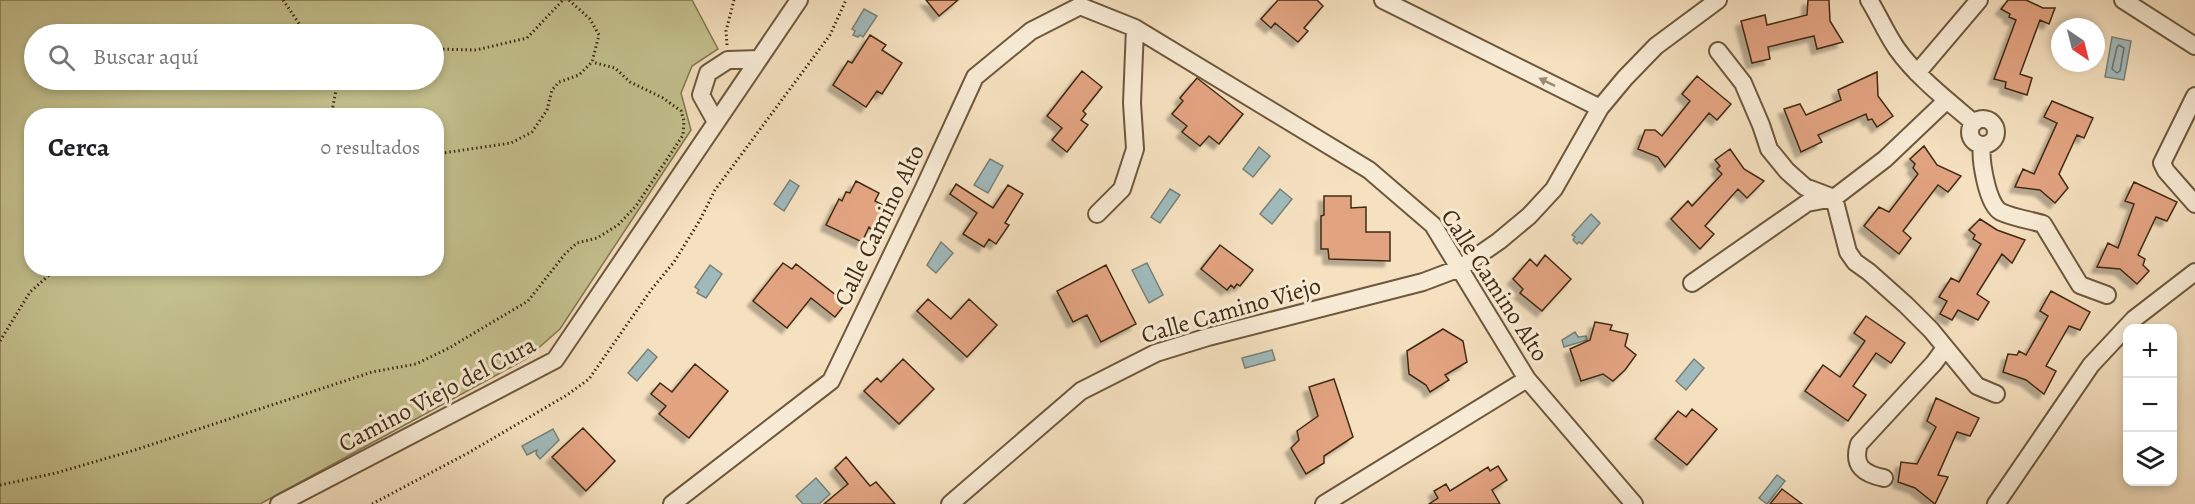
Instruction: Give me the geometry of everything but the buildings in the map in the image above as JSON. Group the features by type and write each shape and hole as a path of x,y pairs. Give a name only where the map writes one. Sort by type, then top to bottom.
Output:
{"street":[{"name":"Camino Viejo del Cura","path":"279,504 555,360 799,0"},
{"path":"1383,0 1600,108"},
{"name":"Calle Camino Viejo","path":"950,504 1081,391 1156,353 1208,337 1423,282 1460,268 1499,242 1554,189 1600,108 1656,46 1718,0"},
{"path":"1869,0 1880,23 1917,73 1974,123 1985,119 1996,128 1995,139 1987,145 1982,145 1980,158 1992,204 1999,212 2043,224 2080,285 2107,295"},
{"path":"1917,73 1979,0"},
{"path":"2123,0 2195,46"},
{"name":"Calle Camino Alto","path":"672,504 831,381 975,77 1031,31 1080,6 1135,28 1370,170 1433,225 1527,379 1634,504"},
{"path":"1098,214 1122,189 1135,149 1132,103 1135,28"},
{"path":"1718,51 1743,83 1769,149 1787,171 1805,187 1834,198"},
{"path":"716,122 701,95 708,73 728,60 759,59"},
{"path":"2195,96 2162,163 2166,171 2195,204"},
{"path":"1692,283 1807,203 1834,198 1885,159 1947,100"},
{"path":"1834,198 1848,252 1855,262 1906,305 1931,330 1977,386 1996,394"},
{"path":"1996,504 2091,365 2134,319 2195,272"},
{"path":"1884,478 1867,474 1860,466 1856,453 1858,444 1934,363 1945,348"},
{"path":"1324,504 1527,379"}],"path":[{"path":"283,0 299,24"},
{"path":"444,50 476,50 527,38 563,0"},
{"path":"444,153 511,143 532,132 547,110 552,90 559,82 579,75 592,62 599,35 590,19 569,0"},
{"path":"728,60 726,31 734,0"},
{"path":"372,504 476,448 589,380 651,290 674,262 700,220 715,190 830,35 846,0"},
{"path":"0,485 56,473 135,450 372,372 417,364 449,348 528,301 565,254 577,243 597,238 618,225 636,206 682,135 684,121 681,111 663,98 630,82 615,68 592,62"},
{"path":"333,108 336,90"},
{"path":"0,341 30,292 48,276"}],"shaded area":[{"path":"0,0 692,0 718,49 692,66 681,93 691,130 560,329 526,359 260,504 0,504"}],"water":[{"path":"864,9 877,16 863,37 860,35 858,37 853,35 855,31 852,29"},
{"path":"2112,37 2131,41 2124,80 2105,77"},
{"path":"1259,147 1270,156 1253,177 1243,169"},
{"path":"990,159 1003,166 988,193 974,185"},
{"path":"790,180 799,186 784,211 774,204"},
{"path":"1170,189 1180,195 1160,223 1151,217"},
{"path":"1280,189 1292,199 1272,224 1260,214"},
{"path":"1591,214 1600,223 1582,244 1579,242 1577,244 1572,235"},
{"path":"941,242 953,253 936,273 927,265"},
{"path":"1147,263 1163,295 1149,303 1132,270"},
{"path":"710,265 722,274 706,298 697,293 699,290 695,287"},
{"path":"1575,332 1578,337 1586,336 1587,340 1564,347 1562,340"},
{"path":"648,349 657,357 637,381 628,373"},
{"path":"1272,350 1275,360 1245,368 1242,358"},
{"path":"1694,359 1704,368 1686,390 1676,381"},
{"path":"553,429 559,440 540,459 536,454 537,450 527,455 522,446"},
{"path":"1777,475 1785,481 1767,504 1759,498"},
{"path":"816,478 830,494 819,504 803,504 796,496"}]}
